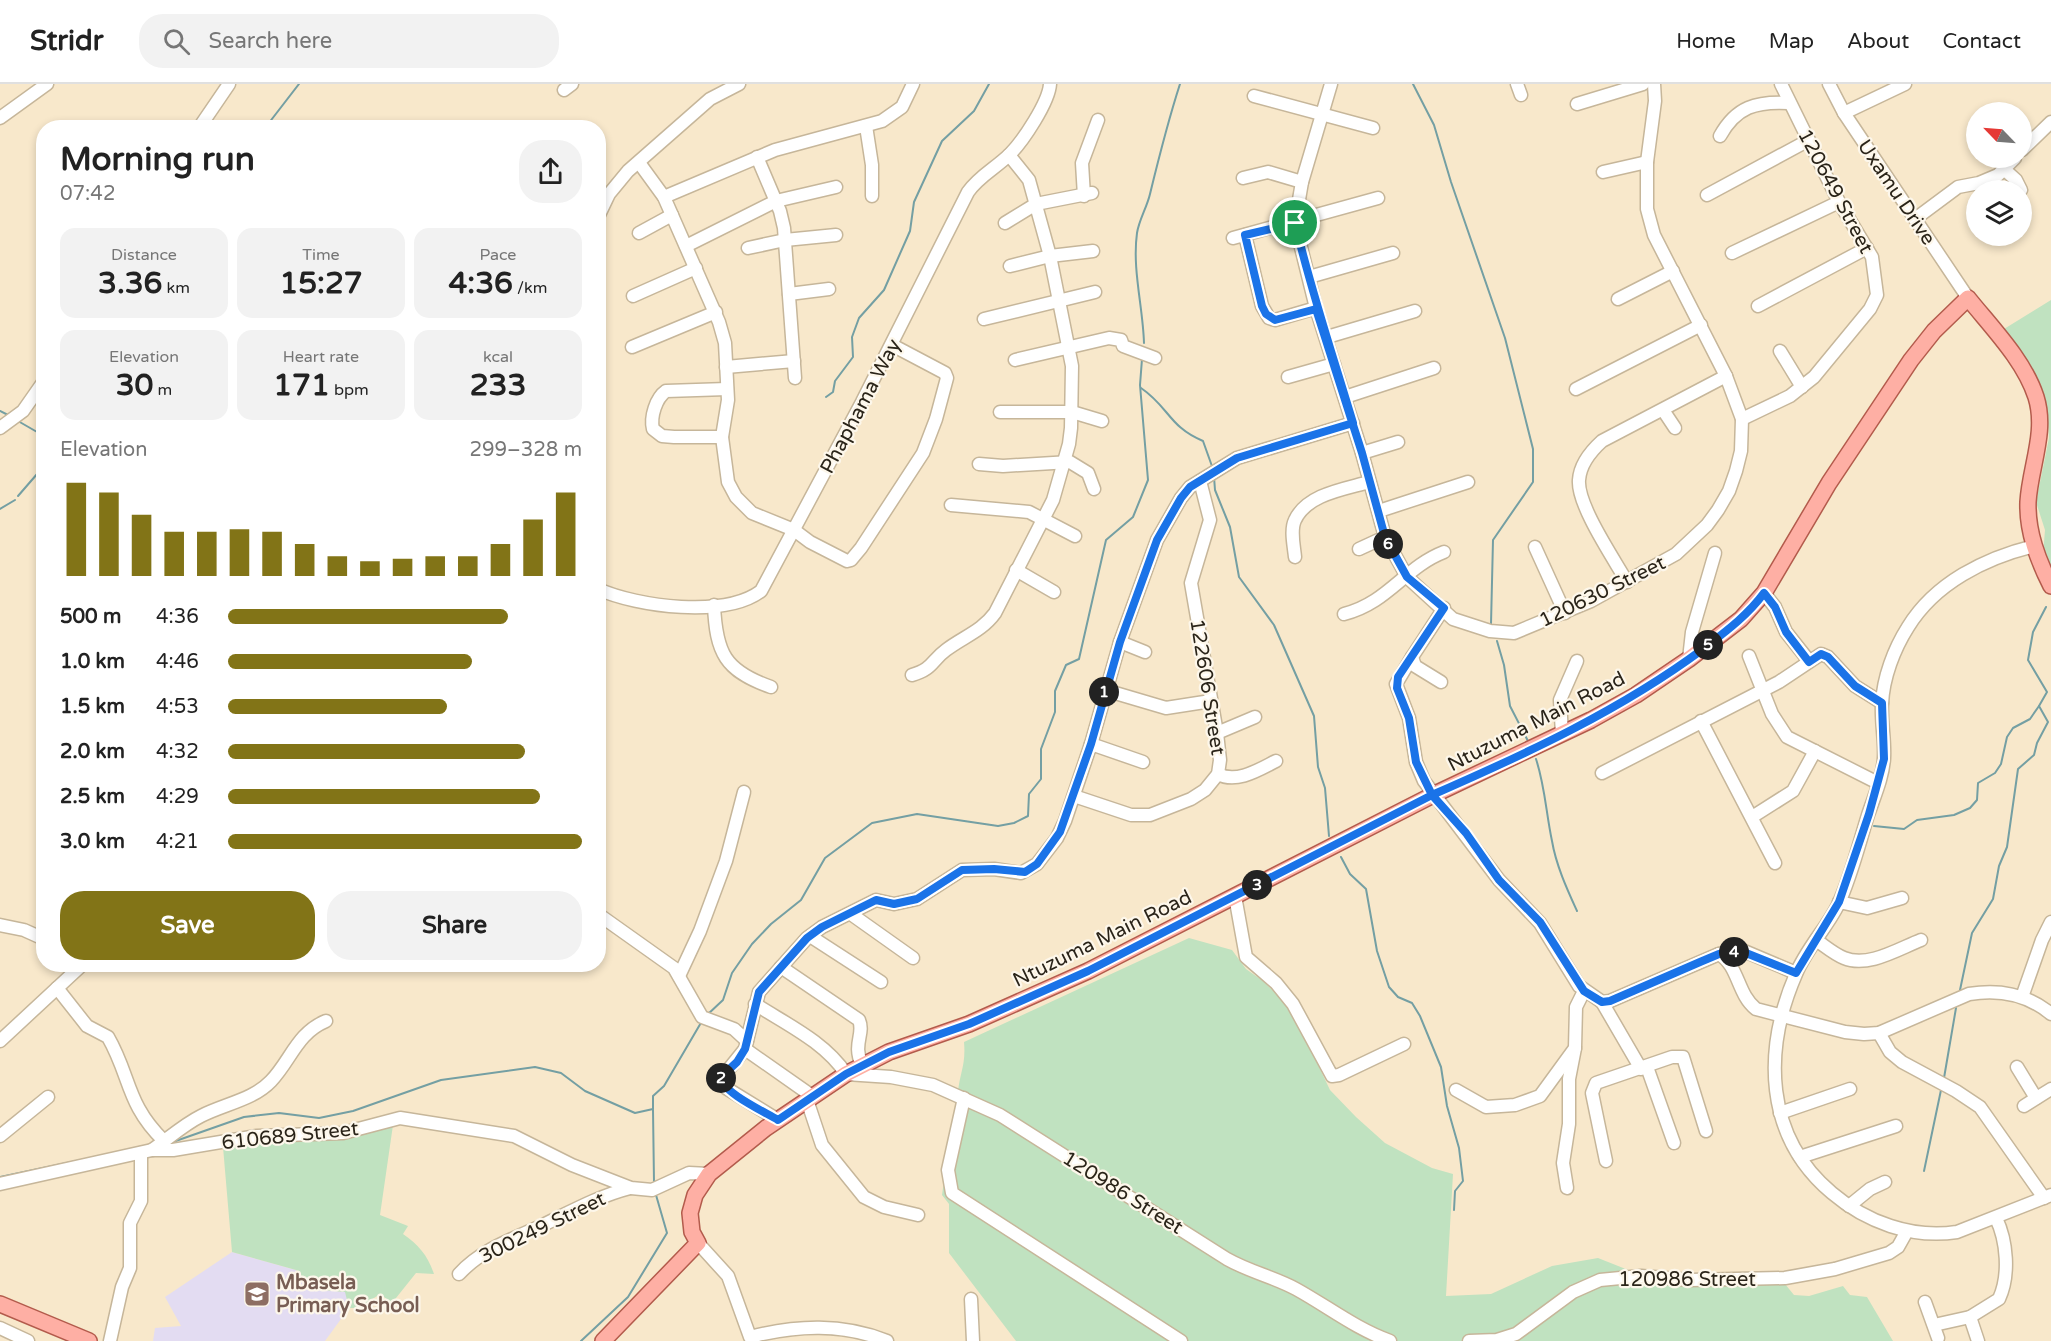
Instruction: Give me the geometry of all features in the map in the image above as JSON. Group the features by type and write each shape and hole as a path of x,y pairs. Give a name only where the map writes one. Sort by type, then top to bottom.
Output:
{"main road":[{"path":"1968,298 2015,359 2036,398 2040,422 2028,503 2034,546 2051,586"},
{"name":"Ntuzuma Main Road","path":"698,1243 692,1232 690,1214 695,1195 709,1174 778,1120 846,1074 889,1052 969,1024 1088,971 1432,795 1562,734 1636,695 1689,659 1741,619 1764,593 1828,483 1911,360 1934,331 1968,298"},
{"path":"603,1341 698,1243"},
{"path":"0,1304 89,1341"}],"street":[{"path":"0,118 47,84"},
{"path":"204,120 229,84"},
{"path":"664,198 757,157 866,126 895,114 913,84"},
{"name":"Phaphama Way","path":"606,592 660,605 714,605 740,603 760,591 892,345 968,192 984,174 1009,155 1040,111 1050,84"},
{"name":"120630 Street","path":"1331,84 1302,182 1295,223 1316,309 1327,337 1385,537 1407,577 1454,619 1505,633 1514,633 1565,613 1676,554 1707,525 1718,510 1729,491 1736,471 1741,451 1743,419 1726,376 1650,222 1647,199 1647,162 1655,101 1654,84"},
{"path":"1577,104 1643,84"},
{"name":"120649 Street","path":"1743,419 1773,406 1802,387 1834,354 1874,303 1878,287 1867,248 1839,202 1781,84"},
{"name":"Uxamu Drive","path":"1829,84 1844,113 1968,298"},
{"path":"1844,113 1905,84"},
{"path":"606,190 640,164 710,99 731,85"},
{"path":"1254,96 1373,128"},
{"path":"1720,136 1730,118 1738,111 1758,105 1789,103"},
{"path":"1005,223 1036,204 1088,195 1082,163 1098,120"},
{"path":"2032,140 2051,122"},
{"path":"866,126 872,165 872,196"},
{"path":"1707,195 1809,140"},
{"path":"912,675 929,669 946,650 988,621 1044,519 1069,444 1072,366 1070,348 1050,256 1029,180 1009,155"},
{"path":"757,157 776,201 785,240 795,378"},
{"path":"1603,172 1647,162"},
{"path":"640,164 664,198 716,312 725,343 727,389 722,437 728,482 736,497 752,513 794,530 810,542 847,561 851,560 861,548 923,453 936,419 947,378 945,373 892,345"},
{"path":"1916,219 1958,187 1989,180 2005,170 2016,180"},
{"path":"1243,178 1268,172 1302,182"},
{"path":"686,246 776,201 836,187"},
{"path":"1316,309 1275,320 1266,314 1239,237 1378,198"},
{"path":"1732,253 1839,202"},
{"path":"639,233 672,215"},
{"path":"748,248 785,240 836,235"},
{"path":"1758,306 1867,248"},
{"path":"1010,266 1050,256 1093,251"},
{"path":"1309,277 1393,253"},
{"path":"633,296 696,268"},
{"path":"1618,299 1673,271"},
{"path":"789,294 828,289"},
{"path":"984,319 1095,292"},
{"path":"1327,337 1415,311"},
{"path":"632,347 716,312"},
{"path":"1576,389 1701,325"},
{"path":"1015,360 1114,338 1121,340 1123,346 1155,358"},
{"path":"1780,351 1802,387"},
{"path":"726,367 794,361"},
{"path":"1288,377 1334,364"},
{"path":"1345,397 1434,368"},
{"path":"1627,582 1593,524 1580,492 1579,480 1587,458 1602,441 1726,376"},
{"path":"722,437 662,436 653,429 652,416 661,394 666,391 727,389"},
{"path":"0,428 23,411 36,392"},
{"path":"1663,410 1675,428"},
{"path":"1000,412 1071,412 1102,421"},
{"path":"778,1120 722,1084 721,1077 737,1062 746,1045 755,1004 762,988 810,936 876,900 894,904 917,899 962,870 994,869 1021,873 1030,870 1057,838 1091,744 1120,642 1167,520 1186,492 1237,458 1353,423"},
{"path":"1362,453 1398,442"},
{"path":"979,464 1063,464 1070,462 1084,469 1092,479 1094,489"},
{"name":"122606 Street","path":"1074,796 1131,814 1150,815 1191,799 1205,790 1218,774 1220,760 1217,733 1191,583 1210,520 1208,476"},
{"path":"1295,557 1293,527 1302,511 1315,500 1369,482"},
{"path":"1379,511 1468,482"},
{"path":"951,505 961,505 969,509 1011,509 1044,519 1076,536"},
{"path":"1359,549 1385,537"},
{"path":"1879,1033 1890,1052 1902,1062 1956,1091 1984,1112 2047,1197 1996,1218 1949,1233 1907,1231 1876,1221 1850,1206 1826,1188 1800,1157 1780,1113 1773,1057 1781,1016 1796,973 1839,902 1878,783 1884,759 1882,703 1889,667 1907,627 1920,611 1951,582 1977,566 2011,551 2034,546"},
{"path":"1534,547 1565,613"},
{"path":"1344,614 1373,604 1422,563 1444,552"},
{"path":"1689,659 1692,632 1715,553"},
{"path":"1016,570 1053,592"},
{"path":"1764,593 1775,607 1786,632 1809,662"},
{"path":"714,605 717,641 723,656 736,671 771,687"},
{"path":"1444,608 1396,684 1409,718 1416,762 1432,795 1466,833 1499,880 1540,922 1584,991 1602,1002 1644,1068 1674,1143"},
{"path":"1120,642 1145,652"},
{"path":"1602,773 1792,674 1821,654 1828,657 1855,686 1882,703"},
{"path":"1749,656 1761,689 1784,733 1878,783"},
{"path":"1412,657 1415,666 1441,682"},
{"path":"1562,734 1560,700 1577,661"},
{"path":"1105,690 1166,708 1211,702"},
{"path":"1217,733 1255,717"},
{"path":"1701,721 1775,864"},
{"path":"1091,744 1143,762"},
{"path":"1752,817 1793,791 1815,751"},
{"path":"1218,774 1225,777 1239,776 1276,761"},
{"path":"679,976 700,931 726,861 744,792"},
{"path":"1235,896 1246,957 1276,983 1293,1004 1332,1076 1339,1075 1404,1044"},
{"path":"1839,902 1867,908 1902,898"},
{"path":"851,914 913,958"},
{"path":"606,920 674,968 697,1012 734,1029 746,1045 809,1098 822,1145 834,1164 864,1197 884,1207 918,1215"},
{"path":"2022,997 2042,940 2051,922"},
{"path":"0,925 24,930 36,935"},
{"path":"810,936 881,982"},
{"path":"1816,940 1843,958 1857,962 1878,957 1921,940"},
{"path":"1602,1002 1610,1001 1719,954 1744,951 1796,973"},
{"path":"1719,954 1733,969 1738,985 1751,1005 1762,1012 1856,1034 1879,1033 1969,994 1995,991 2022,997 2051,1014"},
{"path":"781,967 859,1020 861,1026 856,1051 862,1065"},
{"path":"2,1037 71,972"},
{"path":"57,988 87,1026 108,1037 136,1108 149,1127 164,1141"},
{"path":"1567,1188 1563,1163 1569,1124 1569,1079 1575,1048 1576,1007 1584,991"},
{"path":"755,1004 813,1041 834,1058 846,1074"},
{"path":"110,1341 122,1287 130,1268 130,1223 141,1201 146,1151 199,1117 261,1089 276,1075 301,1037 315,1025 326,1021"},
{"path":"1456,1090 1486,1107 1499,1107 1535,1099 1550,1084 1575,1048"},
{"path":"1606,1161 1592,1093 1600,1080 1678,1056 1683,1058 1706,1131"},
{"path":"2017,1067 2036,1098"},
{"name":"120986 Street","path":"846,1074 922,1082 943,1088 1000,1115 1241,1268 1293,1287 1360,1328 1390,1341"},
{"path":"1780,1113 1850,1089"},
{"path":"2024,1106 2051,1089"},
{"path":"0,1136 48,1097"},
{"path":"964,1098 948,1170 952,1193 1181,1341"},
{"name":"610689 Street","path":"0,1184 146,1151 172,1150 256,1136 343,1133 400,1118 514,1136 572,1166 631,1188 652,1190 689,1173 709,1174"},
{"path":"1800,1157 1896,1126"},
{"path":"1850,1206 1870,1189 1885,1182"},
{"name":"300249 Street","path":"459,1274 469,1263 494,1247 595,1199 631,1188"},
{"path":"1934,1325 1970,1317 1995,1302 2002,1292 2005,1246 2003,1232 1996,1218"},
{"name":"120986 Street","path":"1469,1341 1497,1340 1516,1334 1536,1322 1574,1292 1600,1280 1641,1276 1690,1280 1785,1278 1835,1269 1889,1253 1898,1247 1907,1231"},
{"path":"698,1243 728,1276 748,1339 795,1328 828,1327 853,1330 887,1341"},
{"path":"971,1299 973,1341"},
{"path":"1925,1302 1938,1338"},
{"path":"1970,1317 1978,1341"},
{"path":"0,1328 28,1341"}],"shaded area":[{"name":"Mbasela Primary School","path":"232,1252 296,1270 314,1289 346,1292 349,1308 325,1341 153,1341 155,1328 181,1326 165,1297"}],"green space":[{"path":"2051,300 2051,569 2043,554 2045,530 2036,502 2049,438 2047,409 2037,381 2004,329"},
{"path":"1189,938 1232,950 1246,969 1263,981 1291,1008 1330,1090 1385,1143 1432,1168 1453,1174 1446,1296 1491,1294 1552,1266 1598,1258 1656,1281 1785,1284 1794,1295 1809,1296 1843,1286 1850,1295 1867,1297 1893,1341 1016,1341 949,1253 949,1204 942,1195 964,1063 964,1042"},
{"path":"393,1125 380,1215 408,1226 403,1234 422,1251 434,1274 416,1273 392,1303 380,1294 359,1308 349,1308 345,1292 314,1289 296,1270 232,1252 223,1147"}],"waterway":[{"path":"271,120 299,84"},
{"path":"826,397 833,392 835,381 853,357 852,337 859,318 884,290 910,231 914,202 942,141 974,111 989,84"},
{"path":"1144,343 1136,260 1137,233 1149,199 1180,84"},
{"path":"1413,84 1434,125 1451,182 1505,338 1533,449 1533,482 1493,540 1491,624"},
{"path":"707,1015 723,1000 732,973 752,944 771,924 801,900 825,858 872,823 917,814 998,826 1014,823 1028,816 1029,794 1041,779 1041,749 1055,712 1055,691 1066,665 1079,659 1106,540 1133,517 1148,480 1140,385 1142,359"},
{"path":"1141,388 1158,402 1183,429 1203,441 1213,469"},
{"path":"0,411 8,415"},
{"path":"18,421 36,431"},
{"path":"18,496 36,475"},
{"path":"1214,477 1215,490 1230,527 1239,577 1274,625 1314,716 1318,767 1325,788 1329,836"},
{"path":"0,509 15,500"},
{"path":"1960,990 1972,933 1993,899 1999,866 2007,847 2018,769 2034,755 2037,743 2048,722 2039,706 2047,692 2028,660 2033,632 2046,607"},
{"path":"1497,641 1504,665 1510,706 1529,743"},
{"path":"1874,826 1904,829 1917,820 1954,815 1970,808 1977,800 1978,783 1995,773 2001,764 2007,737 2013,728 2030,719 2039,706"},
{"path":"1536,759 1556,859 1577,911"},
{"path":"1341,857 1350,874 1366,889 1377,951 1389,987 1398,997 1412,1003 1420,1016 1441,1067 1447,1106 1459,1148 1463,1181 1455,1191 1454,1210"},
{"path":"1944,1078 1956,1008"},
{"path":"170,1143 244,1117 279,1113 319,1118 353,1111 441,1080 535,1067 561,1073 585,1091 635,1113 653,1109 653,1096 664,1086 702,1021"},
{"path":"1924,1171 1941,1090"},
{"path":"653,1110 654,1182"},
{"path":"0,1177 152,1145"},
{"path":"581,1341 628,1297 667,1233 656,1195"}],"place":[{"name":"Mbasela Primary School","path":"257,1294"}],"route":[{"path":"1295,223 1245,235 1262,306 1269,318 1275,320 1316,309 1327,337 1334,364 1345,397 1362,453 1369,482 1379,511 1385,537 1407,577 1444,608 1398,677 1396,684 1409,718 1416,762 1432,795 1591,720 1636,695 1721,635 1754,607 1764,593 1775,607 1786,632 1809,662 1821,654 1828,657 1851,683 1882,703 1884,759 1869,814 1839,902 1796,973 1744,951 1719,954 1610,1001 1602,1002 1579,986 1561,953 1540,922 1499,880 1466,833 1432,795 1222,902 1176,928 1088,971 969,1024 889,1052 828,1085 778,1120 740,1098 722,1084 721,1077 737,1062 745,1049 759,992 807,938 822,927 876,900 894,904 917,899 962,870 994,869 1025,872 1037,864 1054,843 1074,796 1120,642 1157,540 1167,520 1190,487 1237,458 1318,435 1353,423 1327,337 1316,309 1295,223"}]}
